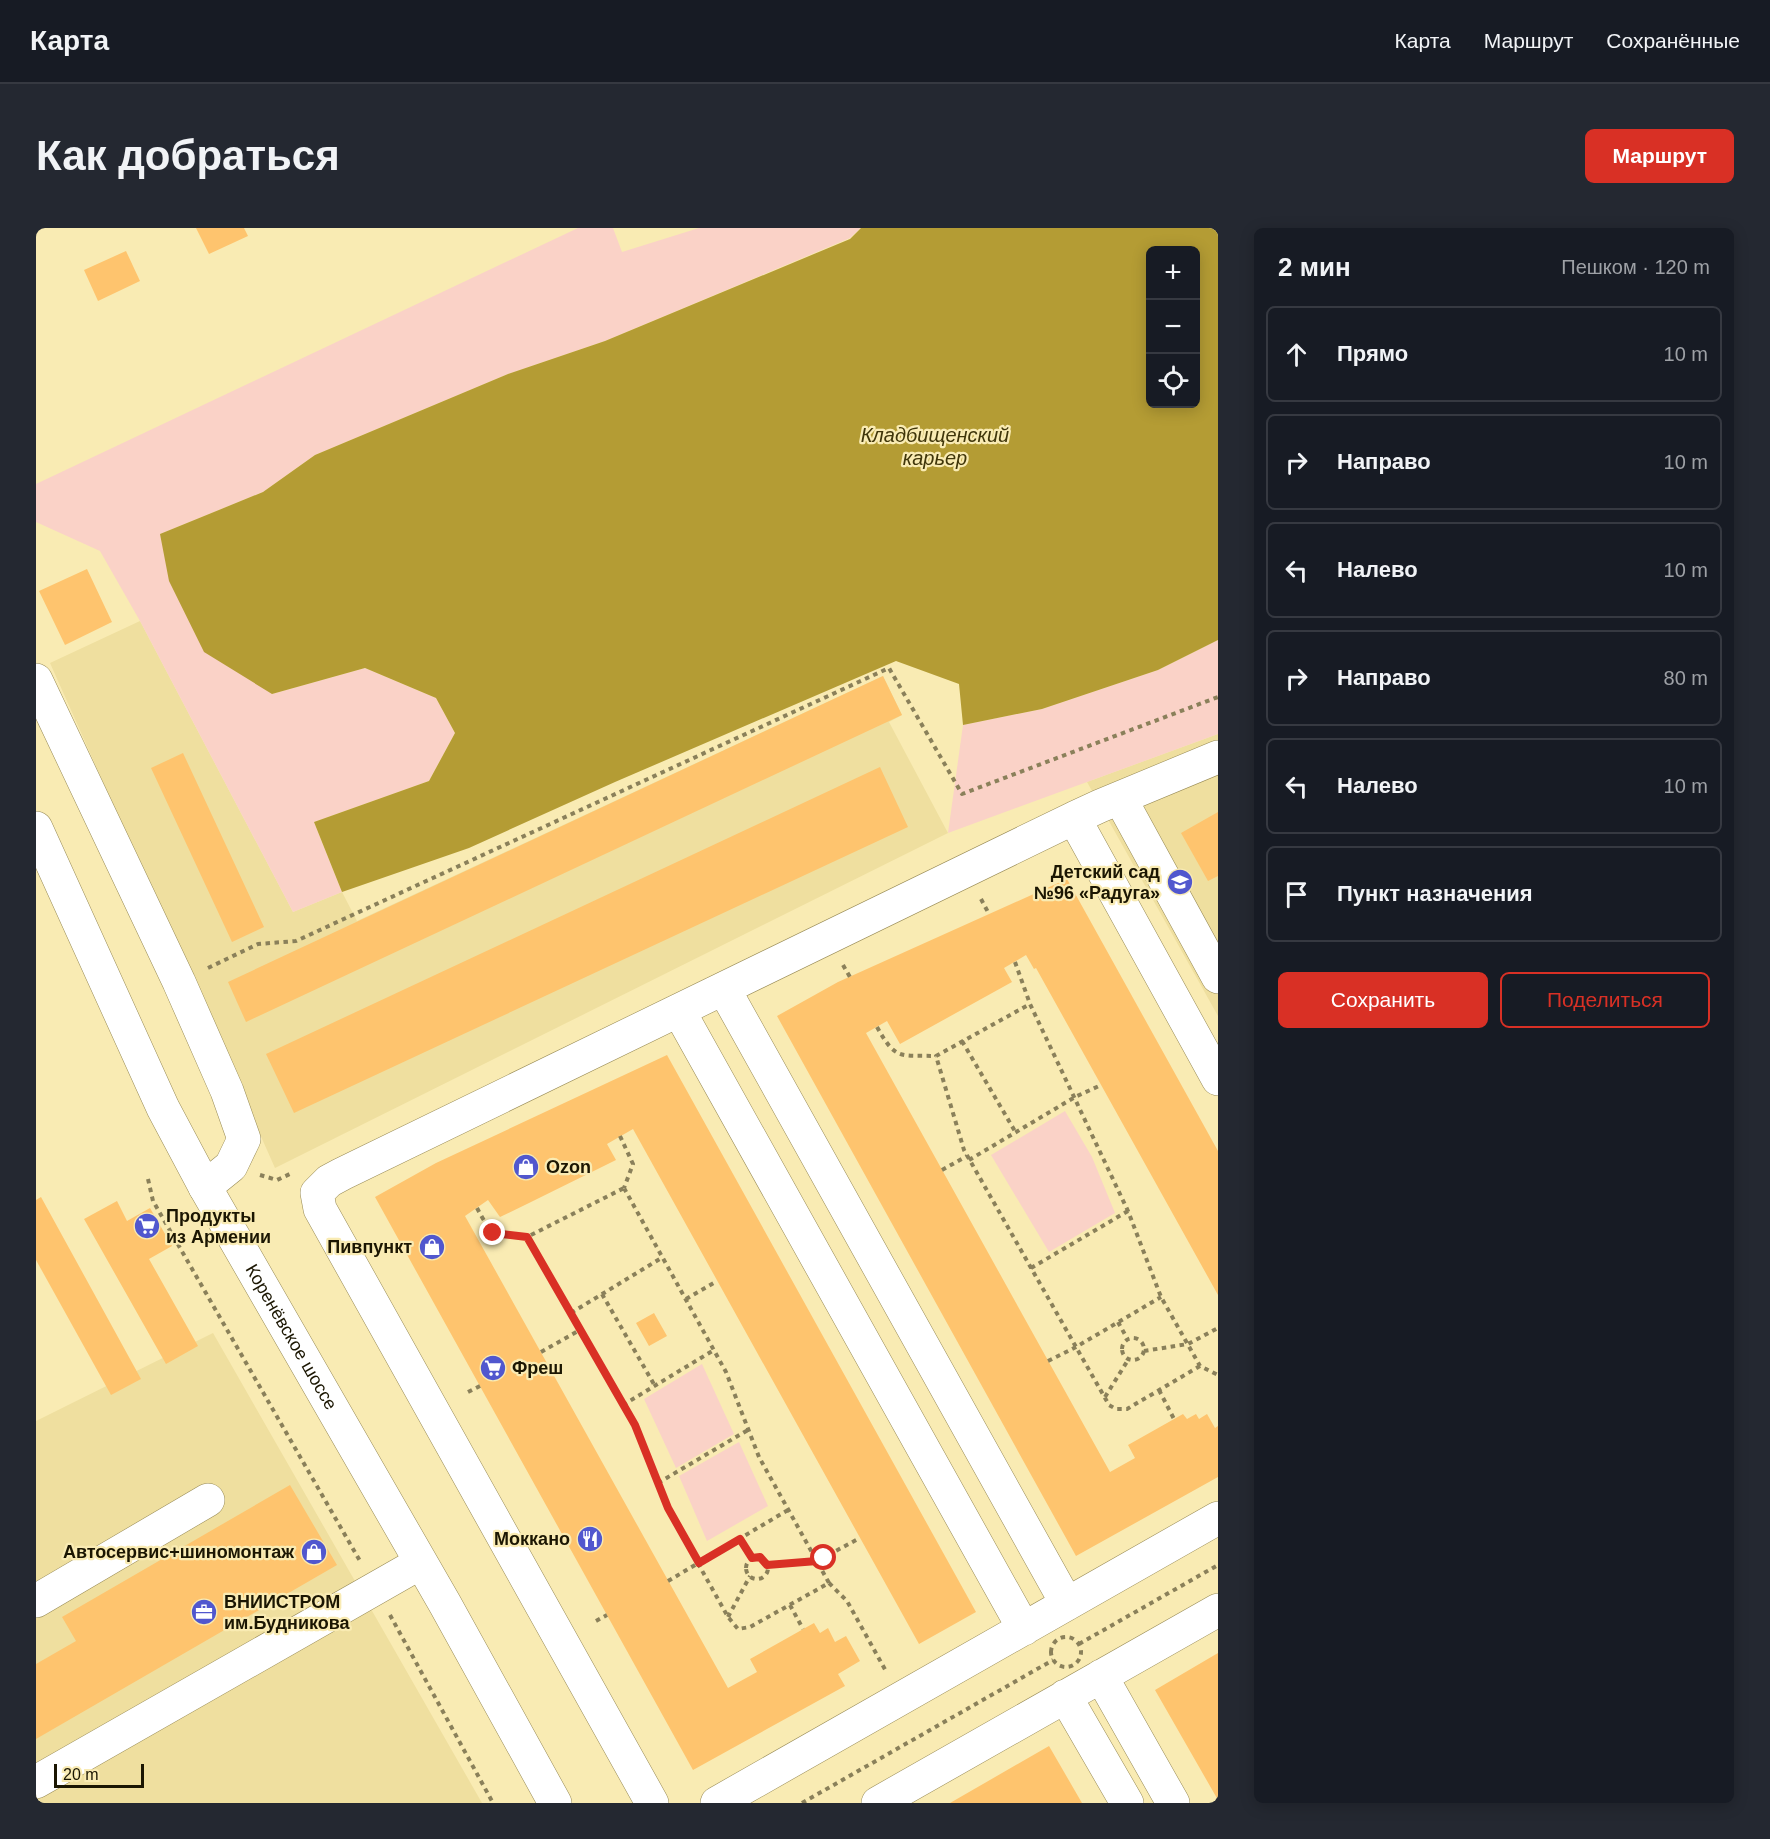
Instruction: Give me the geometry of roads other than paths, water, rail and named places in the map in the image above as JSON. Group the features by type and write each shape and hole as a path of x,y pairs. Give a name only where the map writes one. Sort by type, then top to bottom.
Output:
{"main road":[{"path":"36,680 179,981 227,1091 244,1139 231,1166 205,1187"},
{"path":"652,1803 320,1209 317,1192 335,1177 1074,818 1218,757"},
{"path":"1120,798 1218,977"},
{"path":"1074,818 1218,1078"},
{"name":"Коренёвское шоссе","path":"36,828 164,1107 205,1187 555,1803"},
{"path":"1159,972 1202,948"},
{"path":"724,989 1066,1605"},
{"path":"679,1011 1024,1629"},
{"path":"36,1601 208,1500"},
{"path":"717,1803 1218,1518"},
{"path":"41,1788 375,1587 420,1563"},
{"path":"878,1803 1218,1610"},
{"path":"1101,1676 1173,1803"},
{"path":"1065,1696 1127,1803"}],"water":[{"name":"Кладбищенский карьер","path":"861,228 1218,228 1218,640 1158,670 1042,709 963,725 959,684 896,661 615,782 469,848 342,892 314,822 429,781 455,733 436,698 365,668 272,694 204,652 169,581 160,534 263,492 315,455 508,374 605,341 850,239"}],"place":[{"name":"Детский сад №96 «Радуга»","path":"1180,882"},
{"name":"Ozon","path":"526,1167"},
{"name":"Продукты из Армении","path":"147,1226"},
{"name":"Пивпункт","path":"432,1247"},
{"name":"Фреш","path":"493,1368"},
{"name":"Моккано","path":"590,1539"},
{"name":"Автосервис+шиномонтаж","path":"314,1552"},
{"name":"ВНИИСТРОМ им.Будникова","path":"204,1612"}]}
